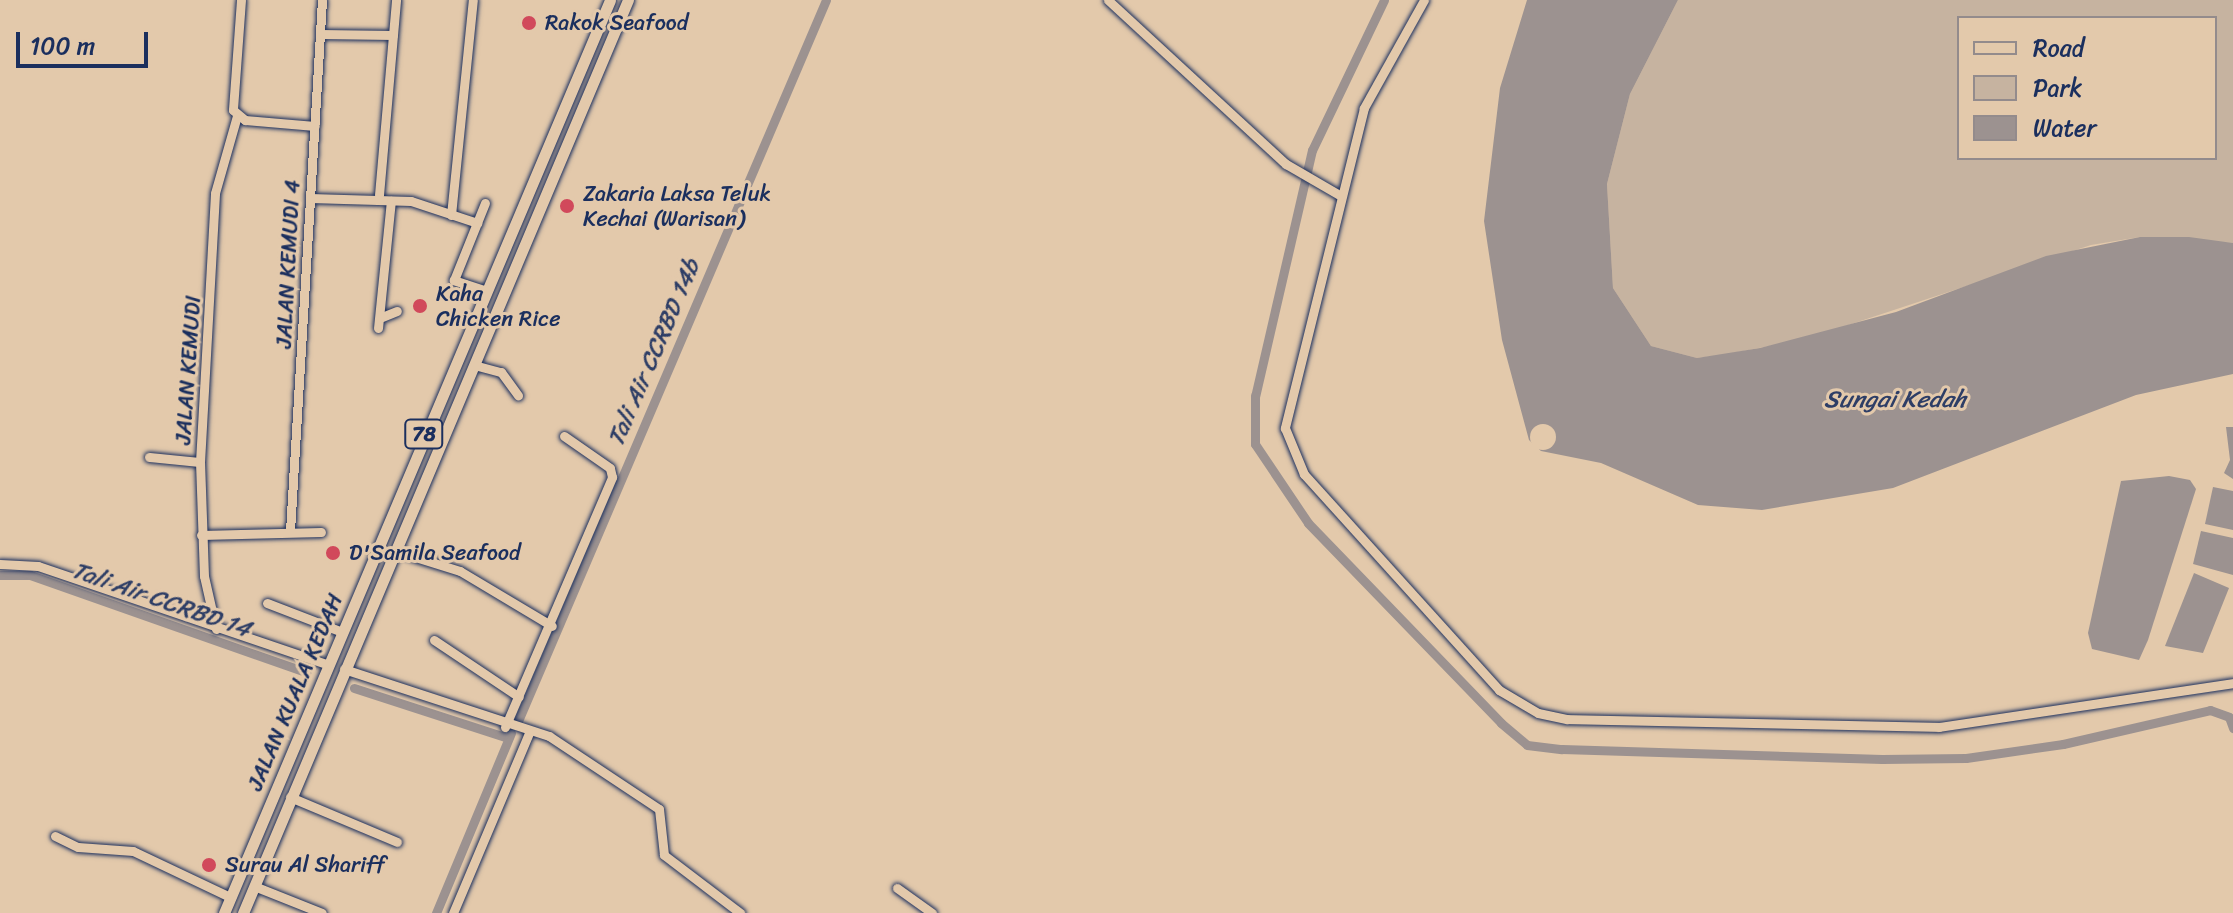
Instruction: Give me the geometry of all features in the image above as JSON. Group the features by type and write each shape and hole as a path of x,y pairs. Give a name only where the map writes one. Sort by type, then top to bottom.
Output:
{"main road":[{"name":"JALAN KUALA KEDAH","path":"224,913 484,290 610,0"},
{"name":"JALAN KUALA KEDAH","path":"243,913 330,698 396,551 628,0"},
{"path":"550,138 567,144"}],"street":[{"name":"JALAN KEMUDI","path":"216,629 201,535 200,462 215,193 237,116 241,0"},
{"name":"JALAN KEMUDI 4","path":"290,531 322,0"},
{"path":"379,195 396,0"},
{"path":"451,215 473,0"},
{"path":"1108,0 1301,177 1341,196"},
{"path":"1424,0 1364,108 1286,411 1290,450 1479,669 1523,706 1600,722 1939,727 2233,683"},
{"path":"320,34 393,35"},
{"path":"237,116 315,126"},
{"path":"310,198 391,201 477,223"},
{"path":"378,328 382,317 391,201"},
{"path":"484,290 454,280 485,203"},
{"path":"382,317 397,311"},
{"path":"474,365 501,372 518,395"},
{"path":"508,727 612,475 564,436"},
{"path":"149,457 200,462"},
{"path":"201,535 321,532"},
{"path":"396,551 460,571 552,626"},
{"path":"0,564 38,566 327,667"},
{"path":"267,603 342,632"},
{"path":"434,640 519,697"},
{"path":"342,672 526,733 549,736 659,809 664,855 740,913"},
{"path":"453,913 526,733"},
{"path":"290,797 397,842"},
{"path":"55,836 78,847 133,851 230,897"},
{"path":"254,886 322,913"},
{"path":"897,888 932,913"}],"green space":[{"path":"1678,0 2233,0 2233,243 2140,237 2091,245 1806,339 1697,358 1651,346 1613,288 1607,184 1630,94"}],"water":[{"name":"Sungai Kedah","path":"1527,0 1678,0 1630,94 1607,184 1613,288 1651,346 1697,358 1760,348 1896,312 2046,256 2140,237 2189,237 2233,243 2233,374 2136,395 1893,488 1762,510 1698,505 1601,463 1541,451 1529,440 1502,340 1484,221 1500,88"},
{"path":"2226,427 2233,427 2233,479 2224,473 2230,460"},
{"path":"2169,476 2190,480 2196,489 2148,640 2139,660 2092,649 2088,633 2121,481"},
{"path":"2213,487 2233,491 2233,530 2205,524"},
{"path":"2201,531 2233,538 2233,575 2193,564"},
{"path":"2194,573 2229,588 2203,653 2165,646"}],"pier":[{"path":"1543,424 1552,428 1556,437 1552,446 1543,450 1534,446 1530,437 1534,428"}],"waterway":[{"name":"Tali Air CCRBD 14b","path":"518,721 826,0"},
{"path":"1384,0 1312,150 1255,396 1255,444 1308,523 1501,723 1527,745 1562,749 1882,759 1966,758 2063,744 2210,710 2229,717 2233,728"},
{"name":"Tali Air CCRBD 14","path":"0,575 30,575 306,672"},
{"name":"Tali Air CCRBD 14","path":"354,688 508,738"},
{"path":"436,913 511,733"}],"place":[{"name":"Rakok Seafood","path":"529,23"},
{"name":"Zakaria Laksa Teluk Kechai (Warisan)","path":"567,206"},
{"name":"Kaha Chicken Rice","path":"420,306"},
{"name":"D'Samila Seafood","path":"333,553"},
{"name":"Surau Al Shariff","path":"209,865"}]}
